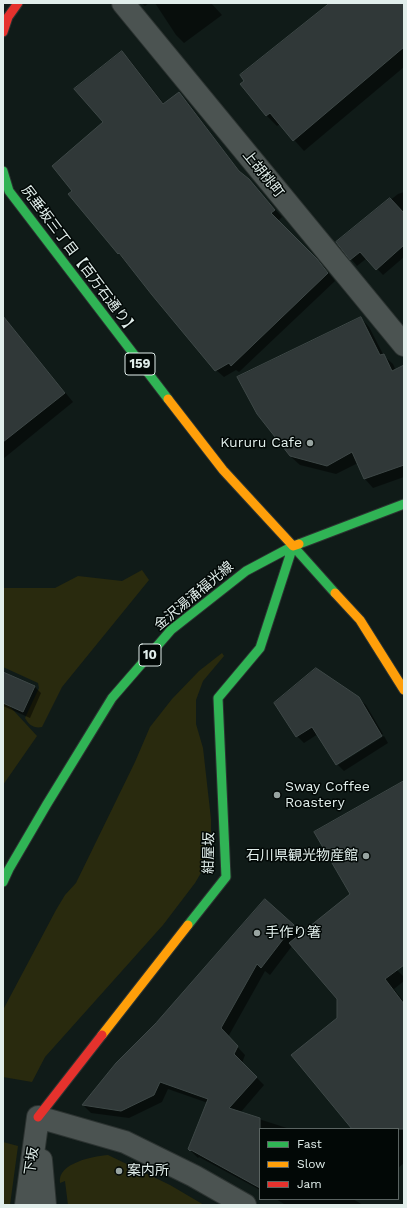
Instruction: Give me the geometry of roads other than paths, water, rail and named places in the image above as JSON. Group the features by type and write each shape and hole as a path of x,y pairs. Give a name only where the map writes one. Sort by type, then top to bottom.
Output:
{"main road":[{"path":"3,32 8,17 18,3"},
{"name":"尻垂坂三丁目【百万石通り】","path":"3,171 9,191 174,407 223,470 360,620 404,690"},
{"name":"金沢湯涌福光線","path":"3,882 47,804 112,698 170,630 246,571 293,546 404,504"},
{"name":"紺屋坂","path":"38,1117 226,876 218,698 260,648 293,546"}],"street":[{"name":"上胡桃町","path":"122,3 404,345"},
{"name":"下坂","path":"26,1205 38,1117"},
{"path":"45,1205 38,1117 125,1142 194,1176 245,1205"}],"place":[{"name":"Kururu Cafe","path":"310,443"},
{"name":"Sway Coffee Roastery","path":"277,795"},
{"name":"石川県観光物産館","path":"366,856"},
{"name":"手作り箸","path":"257,933"},
{"name":"案内所","path":"119,1171"}]}
